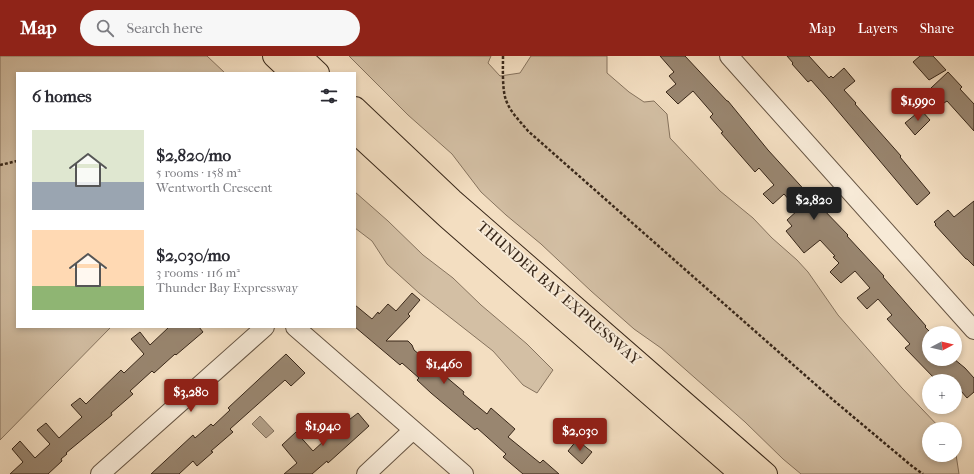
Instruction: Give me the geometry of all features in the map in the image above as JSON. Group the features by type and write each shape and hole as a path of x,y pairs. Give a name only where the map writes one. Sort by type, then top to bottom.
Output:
{"highway":[{"path":"274,56 291,72"},
{"path":"300,56 317,72"},
{"name":"THUNDER BAY EXPRESSWAY","path":"356,109 452,200 766,474"},
{"name":"THUNDER BAY EXPRESSWAY","path":"356,133 447,217 741,474"}],"street":[{"path":"729,56 974,330"},
{"path":"100,474 264,328"},
{"path":"296,328 464,474"},
{"path":"366,474 413,430"}],"path":[{"path":"503,56 502,70 505,99 511,110 528,131 832,400 912,467 923,474"},
{"path":"0,166 16,161"}],"shaded area":[{"path":"0,56 207,56 224,72 16,72 16,328 110,328 0,440"},
{"path":"349,56 491,56 488,63 500,76 520,73 531,56 607,56 607,73 629,92 644,102 654,101 667,114 670,138 720,191 753,218 772,238 797,260 808,272 838,315 922,409 922,414 927,414 934,422 922,422 922,462 957,462 959,474 801,474 661,348 634,329 541,244 506,215 481,192 452,154 408,115"},
{"path":"356,193 423,255 453,278 481,305 527,344 553,370 537,393 523,385 493,351 419,293 387,264 372,241 356,229"},
{"path":"260,416 274,431 266,438 252,424"}],"building":[{"path":"660,56 685,56 728,101 768,150 848,235 847,236 884,276 883,277 926,326 922,326 922,366 905,348 910,344 887,319 892,315 878,299 867,309 857,298 870,288 855,271 841,283 830,272 839,263 833,257 835,256 820,240 804,253 786,231 792,226 787,220 798,210 784,194 773,204 763,194 774,185 759,168 755,172 721,133 723,132 710,117 713,114 693,91 678,104 666,92 676,84 669,76 674,72"},
{"path":"787,56 809,56 829,78 831,76 833,78 844,68 855,81 844,90 901,156 900,157 930,193 917,205 826,97 811,80 808,82"},
{"path":"920,56 933,56 946,70 929,80 913,62"},
{"path":"948,72 962,87 960,89 974,104 974,131 947,101 944,103 931,88"},
{"path":"921,110 930,120 915,135 905,123"},
{"path":"974,201 974,266 935,225 936,224 934,222 948,210 954,217"},
{"path":"412,293 420,300 408,314 410,316 386,341 408,341 414,350 464,392 463,394 487,414 491,408 515,429 508,437 540,463 543,460 559,474 523,474 503,457 506,454 477,428 475,430 431,393 417,380 419,378 402,363 400,365 356,328 356,306 372,319 388,304 396,311"},
{"path":"168,328 200,328 203,332 154,373 152,371 130,391 133,394 111,413 112,415 66,453 67,454 61,459 62,461 48,474 10,474 23,462 12,449 20,441 35,458 50,444 37,430 46,423 59,438 82,417 71,405 80,398 86,404 121,370 124,373 144,354 131,339 140,332 150,345"},
{"path":"286,354 305,373 291,386 285,380 230,429 233,432 211,451 213,452 197,466 193,461 179,474 151,474 193,435 195,438 211,424 213,426 230,410 228,408"},
{"path":"922,366 962,366 974,378 974,392 967,398 962,392 962,374 930,374"},
{"path":"358,413 369,426 328,463 327,461 312,474 284,474 297,463 282,445 296,432 313,451 337,429"},
{"path":"577,440 592,452 582,464 568,451"}]}
